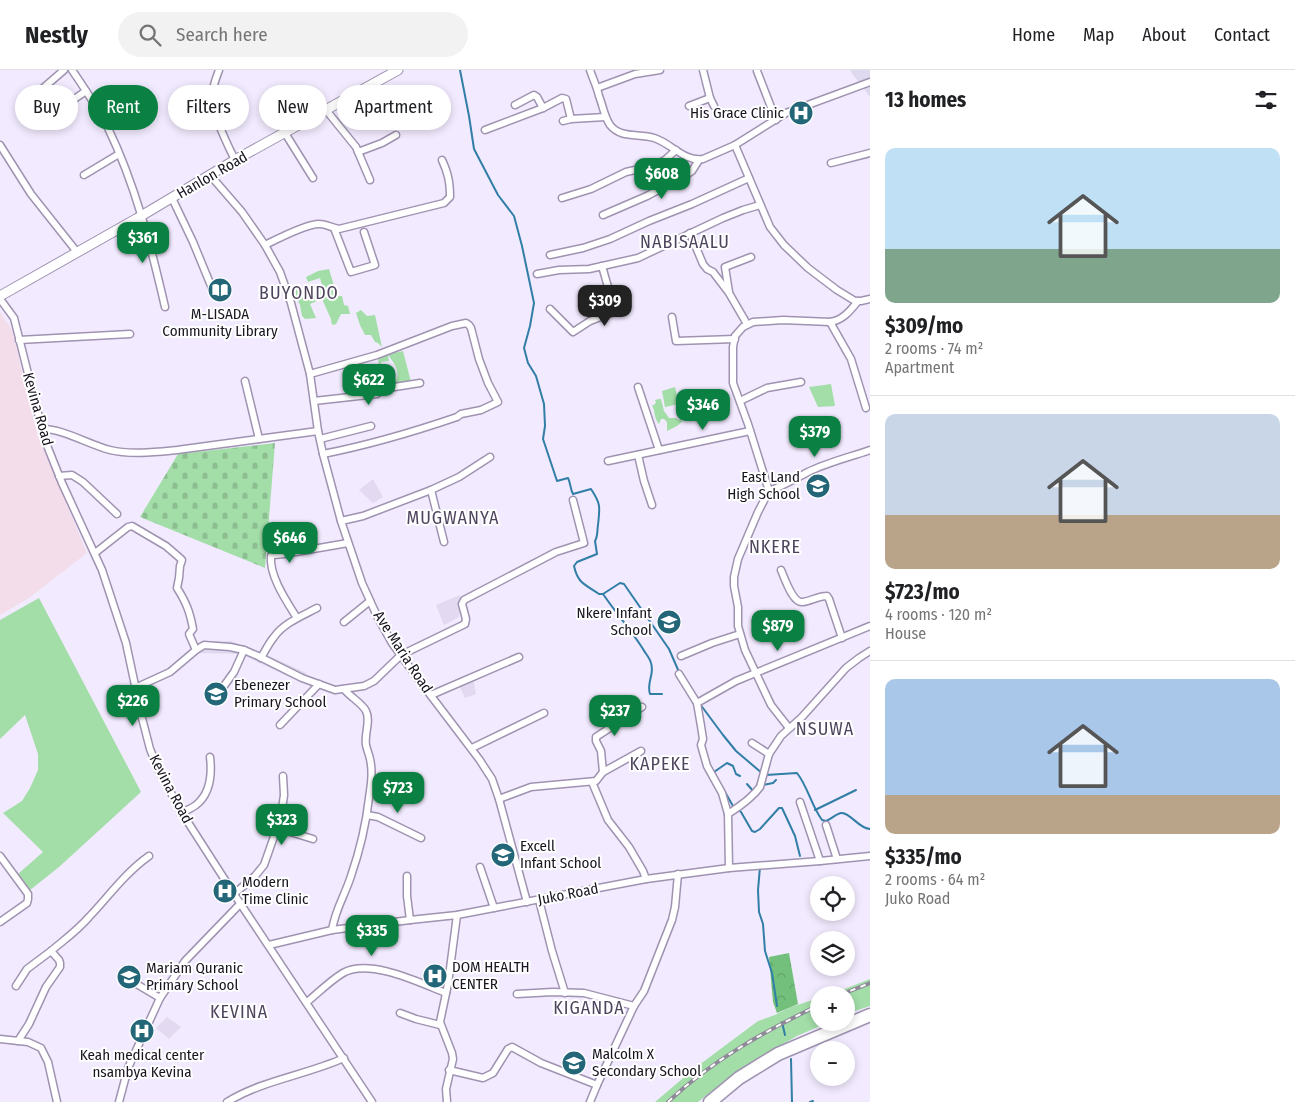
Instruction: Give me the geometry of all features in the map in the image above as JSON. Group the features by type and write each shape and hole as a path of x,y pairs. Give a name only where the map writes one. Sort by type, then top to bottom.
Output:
{"highway":[{"path":"710,1102 739,1078 778,1054 870,1016"}],"main road":[{"name":"Hanlon Road","path":"327,109 398,70"},
{"name":"Hanlon Road","path":"0,297 235,160 290,130"}],"street":[{"path":"47,85 64,70"},
{"path":"72,70 108,127 119,154 141,216 165,307"},
{"path":"219,70 212,102 235,160"},
{"path":"590,70 605,116 611,127 618,132 652,137 688,157 698,160 735,145 786,113 870,82"},
{"path":"597,88 635,74 660,70"},
{"path":"703,70 714,106"},
{"path":"757,71 776,120"},
{"path":"78,96 86,91"},
{"path":"515,105 534,95 537,96 543,108"},
{"path":"485,130 543,108 562,98 566,99 570,118"},
{"path":"689,106 710,98"},
{"path":"327,111 358,152 370,180"},
{"path":"563,121 570,118 605,116"},
{"path":"285,133 312,178"},
{"path":"358,152 382,143 396,135"},
{"path":"0,145 31,194 77,252"},
{"path":"735,145 770,227 793,256 837,290 858,301 870,299"},
{"path":"562,198 591,189 626,172 653,166 665,160 676,150"},
{"path":"831,163 870,153"},
{"path":"84,175 119,154"},
{"path":"265,245 311,225 322,224 339,229 444,203 450,197 450,184 442,160"},
{"path":"603,215 647,196 692,171 698,160"},
{"name":"Ave Maria Road","path":"210,175 242,212 265,245 280,272 291,303 310,374 318,431 341,521 370,601 401,655 472,748 488,773 500,799 526,902"},
{"path":"550,255 583,248 610,239 750,178"},
{"path":"172,198 214,293"},
{"path":"537,274 559,270 589,269 638,258 732,214 760,205"},
{"path":"334,228 351,272 374,265 364,232"},
{"path":"690,233 703,264 713,272 729,293 747,324"},
{"path":"729,293 725,267 751,257"},
{"path":"550,309 573,332 590,321 614,312 602,266"},
{"name":"Kevina Road","path":"0,297 14,318 42,429 60,476 102,570 126,643 150,749 159,770 182,813 372,1102"},
{"path":"769,491 734,386 734,339 739,331 747,324 753,322 783,320 830,322 838,320 846,315 858,301"},
{"path":"672,317 676,341 734,339"},
{"path":"830,322 851,359 866,408"},
{"path":"310,374 377,356 452,326 466,323 471,328 479,359 498,402 481,410 461,414 413,432 323,454"},
{"path":"19,340 130,334"},
{"path":"245,381 259,438"},
{"path":"740,401 766,388 801,382"},
{"path":"314,401 377,394 382,389 420,383"},
{"path":"638,386 659,450"},
{"path":"320,439 371,426"},
{"path":"42,429 53,430 110,450 128,452 160,452 318,431"},
{"path":"608,461 750,431"},
{"path":"789,728 771,704 747,654 740,634 734,586 738,559 769,491 785,485 806,473 870,450"},
{"path":"638,455 652,505"},
{"path":"341,521 363,516 431,490 460,477 490,457"},
{"path":"60,476 72,476 84,482 116,514"},
{"path":"431,490 444,542"},
{"path":"135,688 170,672 204,645 244,650 288,671 335,690 368,685 401,655 465,624 466,619 462,604 464,600 556,552 584,543 573,500"},
{"path":"95,553 128,527 132,526 169,548 181,559 177,588 185,601 190,615 193,629 189,633 196,650"},
{"path":"297,618 276,583 271,556 348,544"},
{"path":"781,570 792,594 800,603 827,596 842,638"},
{"path":"344,622 370,601"},
{"path":"261,658 274,636 285,626 317,608"},
{"path":"696,703 736,681 870,626"},
{"path":"681,656 740,634"},
{"path":"216,697 234,672 244,650"},
{"path":"728,814 758,790 770,754 781,736 846,668 870,651"},
{"path":"431,695 519,657"},
{"path":"679,674 696,703 703,739 701,745 707,766 722,793 728,814 729,868"},
{"path":"280,725 319,684"},
{"path":"332,930 336,912 351,877 365,830 371,770 366,744 368,720 366,712 344,690"},
{"path":"603,772 601,751 596,737 642,707"},
{"path":"472,748 544,713"},
{"path":"752,743 770,754"},
{"path":"500,799 530,787 598,780 603,772 641,751"},
{"path":"182,813 196,805 207,790 212,770 210,758"},
{"path":"234,894 255,876 264,865 277,828 283,801 283,776"},
{"path":"592,782 608,820 629,847 646,879"},
{"path":"800,802 820,861"},
{"path":"367,815 378,817 421,838"},
{"path":"826,825 837,859"},
{"path":"277,828 313,839"},
{"path":"0,856 28,894 28,899 26,904 0,922"},
{"path":"16,986 27,969 88,919 135,866 148,856"},
{"name":"Juko Road","path":"269,945 332,930 457,915 678,874 870,856"},
{"path":"480,867 494,908"},
{"path":"590,1102 634,1006 644,991 672,920 678,874"},
{"path":"407,876 410,920"},
{"path":"538,900 565,993"},
{"path":"119,1102 128,1068 160,998 184,961 241,903"},
{"path":"447,1102 446,1089 452,1053 440,1025 440,1018 454,948 457,915"},
{"path":"18,1041 29,1024 46,987 60,967 59,960 51,951"},
{"path":"307,1002 343,973 363,967 406,977 446,993"},
{"path":"128,979 160,998"},
{"path":"517,994 584,993 634,1006"},
{"path":"400,1013 440,1025"},
{"path":"0,1039 28,1042 41,1048 48,1062 57,1102"},
{"path":"450,1070 483,1078 493,1072 508,1049 512,1047 541,1062 597,1085"},
{"path":"228,1102 255,1088 328,1065 344,1058"}],"shaded area":[{"path":"851,70 870,70 870,97 851,72"},
{"path":"0,312 12,330 37,434 87,553 29,598 0,615"},
{"path":"373,479 383,497 373,503 359,490"},
{"path":"460,595 459,617 444,625 436,605"},
{"path":"231,641 306,673 307,683 287,676 241,654 198,653 202,642"},
{"path":"473,678 476,694 465,698 458,683"},
{"path":"167,1017 181,1027 169,1039 156,1028"}],"green space":[{"path":"329,269 337,296 342,296 344,305 348,306 350,314 341,314 336,324 332,325 322,299 310,304 316,318 305,319 302,316 300,305 293,290 296,288 303,298 314,293 322,285 320,278 308,282 306,277 318,271"},
{"path":"361,310 367,316 375,315 382,347 375,342 371,335 365,335 356,313"},
{"path":"403,351 411,382 383,388 378,358 388,355 389,361 381,362 384,382 396,381 398,373 388,354"},
{"path":"831,384 835,406 818,407 809,387"},
{"path":"675,387 679,404 665,407 662,391"},
{"path":"661,399 664,411 669,418 681,419 682,422 667,431 667,422 661,419 659,424 652,406 656,403 655,400"},
{"path":"275,443 265,568 140,517 178,454"},
{"path":"39,598 141,792 59,867 30,890 18,874 43,852 3,813 22,801 30,788 38,770 38,754 25,715 0,739 0,620"},
{"path":"789,953 798,1004 777,1013 773,1002 769,957"},
{"path":"870,979 870,1006 855,1011 855,986 852,986"},
{"path":"810,1001 810,1030 766,1054 698,1102 655,1102 695,1068 758,1021"}],"waterway":[{"path":"460,70 474,149 498,195 514,216 522,246 534,303 524,348 528,363 536,376 544,404 545,426 543,439 557,481 568,478 573,494 591,489 597,498 599,506 597,537 595,541 597,554 577,562 574,566 576,572 583,583 599,594 603,594 620,583 624,584 669,649 679,672"},
{"path":"603,594 650,659 652,667 649,686 650,694 662,694"},
{"path":"700,704 736,751 763,774"},
{"path":"714,772 727,763 733,766 736,774 740,776"},
{"path":"766,775 797,773 822,820 826,821 844,813 862,826 870,829"},
{"path":"763,785 773,783 776,780"},
{"path":"747,784 754,792"},
{"path":"721,785 733,806"},
{"path":"815,810 856,790"},
{"path":"737,809 741,812 752,831 755,832 779,808 782,808 795,836 800,856"},
{"path":"760,867 759,912 763,924 765,951 772,973 777,1006"},
{"path":"782,1022 785,1035"},
{"path":"791,1059 792,1102"}],"railway":[{"path":"855,989 870,983"},
{"path":"668,1102 720,1060 779,1025 810,1010"}],"place":[{"name":"His Grace Clinic","path":"801,113"},
{"name":"M-LISADA Community Library","path":"220,290"},
{"name":"East Land High School","path":"818,486"},
{"name":"Nkere Infant School","path":"669,622"},
{"name":"Ebenezer Primary School","path":"216,694"},
{"name":"Excell Infant School","path":"503,855"},
{"name":"Modern Time Clinic","path":"225,891"},
{"name":"DOM HEALTH CENTER","path":"435,976"},
{"name":"Mariam Quranic Primary School","path":"129,977"},
{"name":"Keah medical center nsambya Kevina","path":"142,1031"},
{"name":"Malcolm X Secondary School","path":"574,1063"}],"district":[{"name":"NABISAALU","path":"685,242"},
{"name":"BUYONDO","path":"299,293"},
{"name":"MUGWANYA","path":"453,518"},
{"name":"NKERE","path":"775,547"},
{"name":"NSUWA","path":"825,729"},
{"name":"KAPEKE","path":"660,764"},
{"name":"KIGANDA","path":"589,1008"},
{"name":"KEVINA","path":"239,1012"}]}
